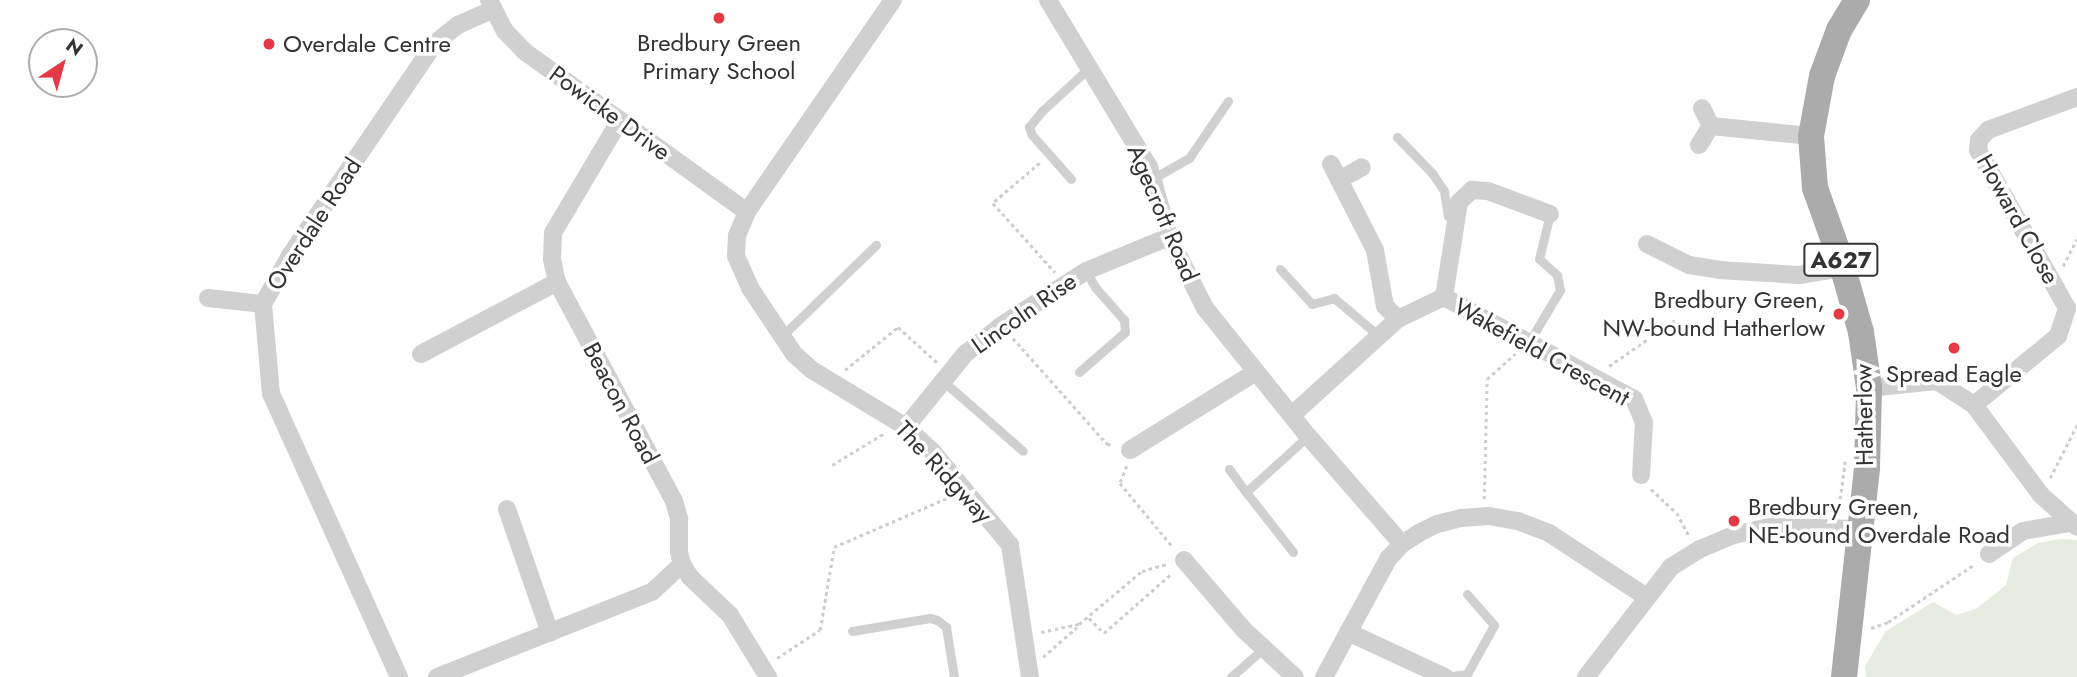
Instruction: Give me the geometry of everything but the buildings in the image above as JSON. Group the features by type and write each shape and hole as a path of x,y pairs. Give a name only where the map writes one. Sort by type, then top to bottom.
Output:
{"main road":[{"name":"Hatherlow","path":"1844,677 1847,529 1867,467 1869,388 1861,332 1843,268 1815,188 1811,136 1822,76 1839,30 1857,0"}],"street":[{"name":"The Ridgway","path":"893,0 747,212 737,236 736,256 750,288 802,362 904,425 961,485 1010,545 1029,674"},
{"name":"Agecroft Road","path":"1048,0 1149,167 1169,237 1205,307 1308,436 1402,544"},
{"name":"Powicke Drive","path":"492,5 513,42 747,212"},
{"name":"Overdale Road","path":"399,677 271,394 263,304 291,254 435,43 458,25 492,5"},
{"name":"Howard Close","path":"1974,405 2058,336 2067,308 1978,150 1979,140 1988,130 2077,97"},
{"path":"1702,108 1711,126"},
{"name":"Beacon Road","path":"620,120 553,233 552,259 557,282 674,501 679,519 679,552 682,564"},
{"path":"1711,126 1811,136"},
{"path":"1699,145 1711,126"},
{"path":"1331,164 1375,250 1385,306 1398,319"},
{"path":"1339,180 1362,167"},
{"path":"1444,297 1459,202 1472,190 1488,191 1550,214"},
{"name":"Lincoln Rise","path":"904,425 965,354 1002,325 1086,271 1169,237"},
{"path":"1647,244 1689,265 1720,270 1798,275 1843,268"},
{"path":"430,355 557,282"},
{"name":"Wakefield Crescent","path":"1292,415 1398,319 1444,297 1634,399 1644,422 1641,475"},
{"path":"208,298 263,304"},
{"path":"1130,450 1256,372"},
{"path":"1869,388 1937,381 1974,405 2041,495 2073,525"},
{"path":"507,509 550,633"},
{"path":"1324,677 1378,573 1402,544 1437,524 1483,517 1518,521 1549,533 1645,596"},
{"path":"1989,554 2024,531 2073,525"},
{"path":"1586,677 1645,596 1671,566 1698,550 1734,535 1770,527 1847,529"},
{"path":"1184,560 1244,630 1296,677"},
{"path":"437,677 652,592 682,564 690,577 730,615 765,673"},
{"path":"1348,632 1445,677"}],"lane":[{"path":"1071,178 1029,127 1042,111 1089,68"},
{"path":"1152,179 1189,158 1228,101"},
{"path":"1397,137 1432,173 1444,191 1448,216 1455,222"},
{"path":"1529,342 1560,290 1557,275 1539,259 1550,214"},
{"path":"782,336 876,245"},
{"path":"1280,269 1311,304 1334,298 1379,336"},
{"path":"1079,372 1125,332 1124,320 1095,287 1086,271"},
{"path":"946,377 1023,451"},
{"path":"1246,492 1308,436"},
{"path":"1229,468 1293,552"},
{"path":"1445,677 1467,674 1494,625 1467,594"},
{"path":"852,631 930,618 937,620 946,627 954,677"},
{"path":"1231,677 1264,648"}],"path":[{"path":"1050,155 993,203 1058,276"},
{"path":"2048,275 2063,266 2077,239"},
{"path":"1599,379 1607,367 1675,320"},
{"path":"1002,325 1107,444 1130,450 1127,471 1120,483 1184,560"},
{"path":"832,382 898,327 946,377"},
{"path":"1483,517 1487,379 1529,342"},
{"path":"832,465 904,425"},
{"path":"2041,495 2077,425"},
{"path":"1845,455 1847,529"},
{"path":"1641,475 1656,497 1677,513 1698,550"},
{"path":"765,673 820,630 834,547 949,497 961,485"},
{"path":"1863,631 1888,622 1989,554"},
{"path":"1029,674 1079,624 1142,570 1184,560"},
{"path":"1088,617 1104,633 1159,588 1184,560"},
{"path":"1023,636 1079,624"}],"shaded area":[{"path":"2060,539 2077,540 2077,677 1866,677 1865,666 1886,631 1933,602 1956,615 1976,609 2006,585 2013,558 2038,543"}],"place":[{"name":"Bredbury Green Primary School","path":"719,18"},
{"name":"Overdale Centre","path":"269,44"},
{"name":"Bredbury Green, NW-bound Hatherlow","path":"1839,314"},
{"name":"Spread Eagle","path":"1954,348"},
{"name":"Bredbury Green, NE-bound Overdale Road","path":"1734,521"}]}
